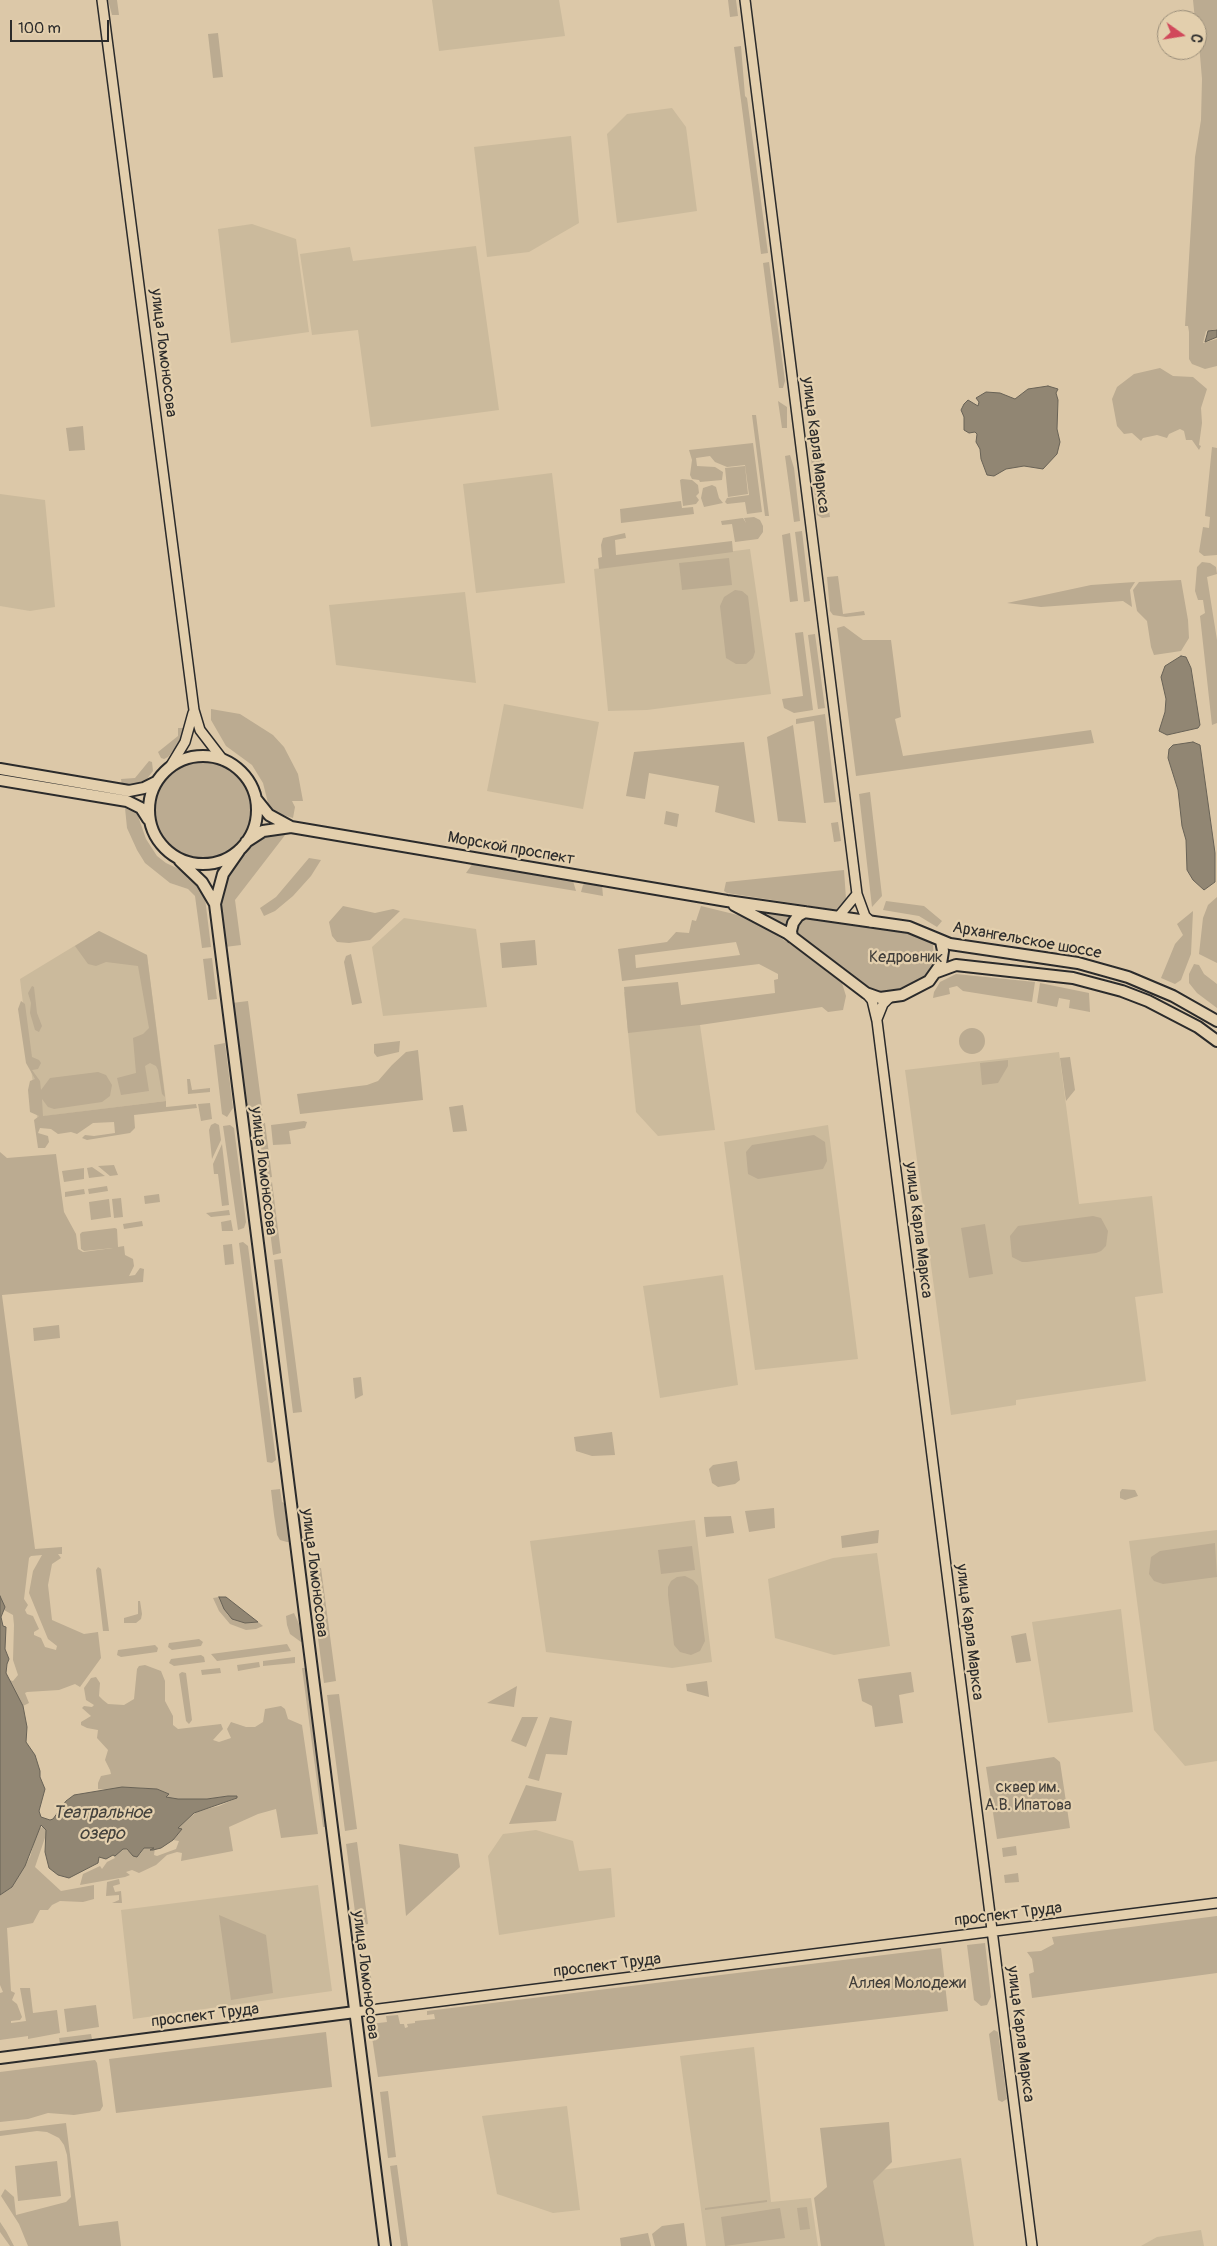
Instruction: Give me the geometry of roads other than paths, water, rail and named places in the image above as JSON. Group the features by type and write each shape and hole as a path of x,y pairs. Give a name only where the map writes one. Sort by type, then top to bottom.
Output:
{"main road":[{"path":"0,780 85,789 129,791 144,788 157,781 170,767 182,760 197,756 210,756 223,760 245,776 256,798 269,815 291,827"},
{"path":"0,769 85,789 136,804 144,810 160,844 202,882 215,904"},
{"path":"150,825 149,804 157,781"},
{"path":"215,904 223,874 246,842 256,822 256,798"},
{"path":"246,842 263,831 291,827"},
{"name":"Морской проспект","path":"291,827 727,901 839,916"},
{"path":"175,857 193,864 209,864 226,859 239,851"},
{"path":"727,901 792,937 866,993 880,998 914,990 929,981 937,972 942,958 941,941"},
{"name":"улица Ломоносова","path":"215,904 385,2246"},
{"path":"792,937 793,923 798,916 805,912"},
{"name":"Архангельское шоссе","path":"839,916 909,927 950,944 1078,963 1128,977 1173,996 1217,1021"},
{"name":"Архангельское шоссе","path":"937,972 956,965 1073,978 1122,991 1148,1001 1190,1023 1217,1041"},
{"name":"проспект Труда","path":"0,2058 355,2012"}],"street":[{"name":"улица Ломоносова","path":"102,0 194,710"},
{"name":"улица Карла Маркса","path":"745,0 857,894 865,916 871,922"},
{"path":"194,710 200,730 223,760"},
{"path":"170,767 184,742 194,710"},
{"path":"839,916 857,894"},
{"name":"улица Карла Маркса","path":"866,993 872,1000 877,1021 1032,2246"},
{"path":"877,1021 881,1008 890,997"},
{"name":"проспект Труда","path":"355,2012 992,1933 1217,1903"}],"water":[{"path":"1217,330 1217,337 1205,342 1208,331"},
{"path":"1048,386 1058,389 1056,393 1058,400 1057,429 1060,442 1057,454 1043,469 1024,466 1006,469 994,476 987,475 981,459 980,449 976,442 977,434 964,430 964,417 961,410 964,404 968,400 978,406 979,402 976,398 986,392 1000,393 1015,399 1028,389"},
{"path":"1181,656 1186,657 1191,668 1200,725 1198,728 1167,735 1159,731 1165,712 1166,699 1161,677 1165,666"},
{"path":"1193,742 1200,745 1215,853 1215,882 1204,890 1193,880 1187,870 1186,840 1182,826 1178,790 1168,758 1169,749 1173,745"},
{"name":"Театральное озеро","path":"0,1596 5,1607 1,1617 3,1626 6,1627 5,1649 9,1659 6,1673 23,1706 27,1727 26,1742 35,1755 45,1789 39,1811 41,1817 53,1819 66,1801 74,1795 122,1787 157,1789 169,1794 166,1797 178,1799 207,1799 228,1796 237,1796 237,1798 194,1813 178,1828 182,1829 173,1840 161,1848 150,1850 154,1848 144,1848 137,1857 133,1856 127,1849 123,1849 115,1856 113,1855 106,1859 99,1857 98,1863 69,1878 58,1875 49,1868 45,1852 46,1830 41,1825 25,1866 12,1887 0,1895"},
{"path":"219,1597 226,1597 258,1622 245,1623 232,1619 224,1609"}],"park label":[{"name":"Кедровник","path":"906,958"},
{"name":"сквер им. А.В. Ипатова","path":"1028,1797"},
{"name":"Аллея Молодежи","path":"907,1984"}]}
